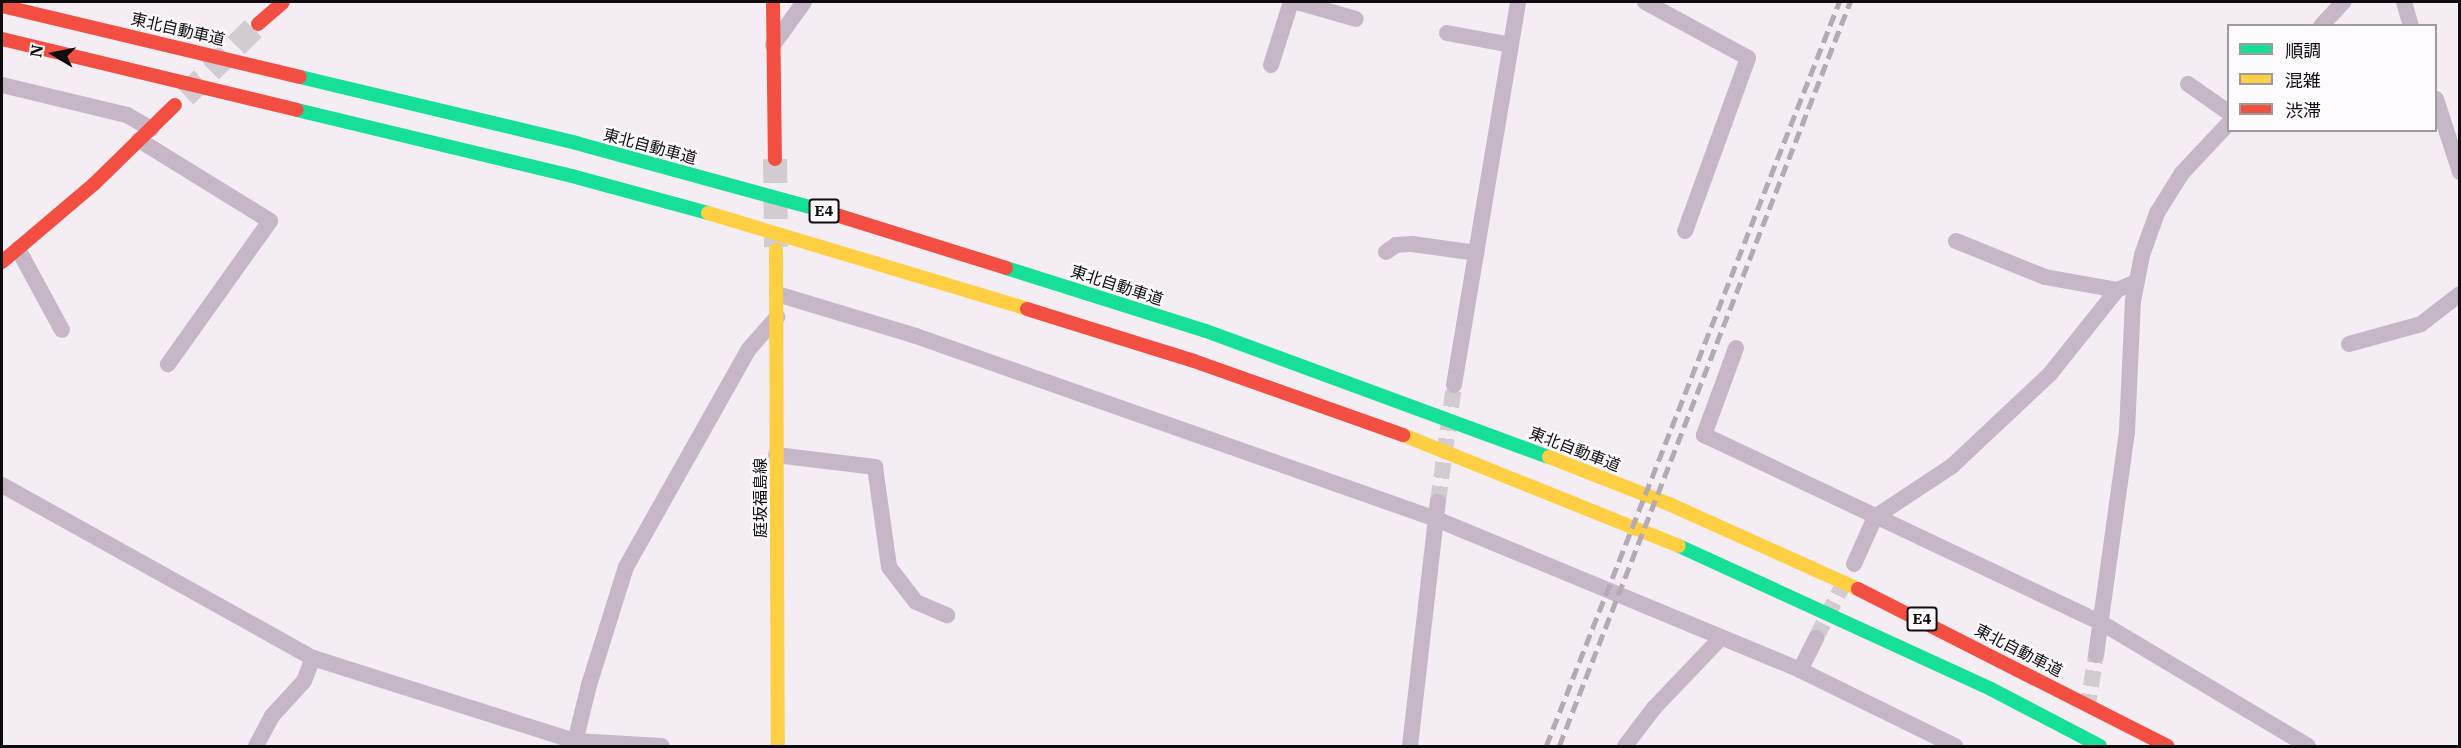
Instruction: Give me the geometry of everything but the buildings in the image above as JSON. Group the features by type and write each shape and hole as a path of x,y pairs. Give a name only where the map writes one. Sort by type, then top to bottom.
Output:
{"main road":[{"path":"258,24 283,2"},
{"path":"773,2 775,159"},
{"name":"東北自動車道","path":"2,6 368,90 799,203 1206,331 1669,504 1878,598 2168,747"},
{"name":"E4","path":"2,39 505,159 798,238 1194,361 1419,441 1657,536 1981,684 2100,747"},
{"path":"2,262 175,105"},
{"name":"庭坂福島線","path":"776,250 777,747"}],"street":[{"path":"773,45 804,2"},
{"path":"1271,66 1291,2"},
{"path":"1297,2 1356,20"},
{"path":"1454,385 1518,2"},
{"path":"1645,2 1748,58 1685,231"},
{"path":"2323,24 2343,2"},
{"path":"2404,2 2410,24"},
{"path":"1447,33 1511,45"},
{"path":"2188,84 2227,111"},
{"path":"2,85 127,115 145,134 270,221 168,364"},
{"path":"2437,102 2460,172"},
{"path":"2096,655 2127,432 2136,282 2157,213 2182,173 2227,126"},
{"path":"1956,241 2045,277 2117,290"},
{"path":"1386,252 1396,245 1412,244 1476,253"},
{"path":"18,249 62,330"},
{"path":"1854,564 1875,517 1952,466 2050,374 2117,290 2136,282"},
{"path":"777,294 916,336 1436,519 1720,639 1800,670 1955,747"},
{"path":"2349,344 2421,324 2460,294"},
{"path":"575,744 626,567 748,350 777,317"},
{"path":"1736,348 1704,435 2100,622 2308,747"},
{"path":"776,455 875,467 889,567 916,602 947,615"},
{"path":"2,485 313,658 575,744 662,747"},
{"path":"1410,747 1438,502"},
{"path":"1800,670 1816,638"},
{"path":"1625,747 1654,708 1720,639"},
{"path":"256,747 272,716 304,681 313,658"}],"tunnel":[{"path":"185,96 258,24"},
{"path":"775,159 776,247"},
{"path":"1438,502 1454,385"},
{"path":"1816,638 1848,575"},
{"path":"2087,710 2096,655"}],"railway":[{"path":"1546,746 1839,2"},
{"path":"1559,746 1850,2"}],"traffic: fast":[{"path":"300,77 576,143 817,209"},
{"path":"297,110 572,176 708,213"},
{"path":"1006,268 1206,331 1549,457"},
{"path":"1679,546 1991,689 2100,746"}],"traffic: slow":[{"path":"708,213 1027,309"},
{"path":"776,250 778,746"},
{"path":"1403,435 1679,546"},
{"path":"1549,457 1669,504 1858,589"}],"traffic: jam":[{"path":"258,24 283,2"},
{"path":"773,2 775,159"},
{"path":"2,6 300,77"},
{"path":"2,39 297,110"},
{"path":"2,262 94,184 175,105"},
{"path":"817,209 1006,268"},
{"path":"1027,309 1194,361 1403,435"},
{"path":"1858,589 2168,746"}]}
